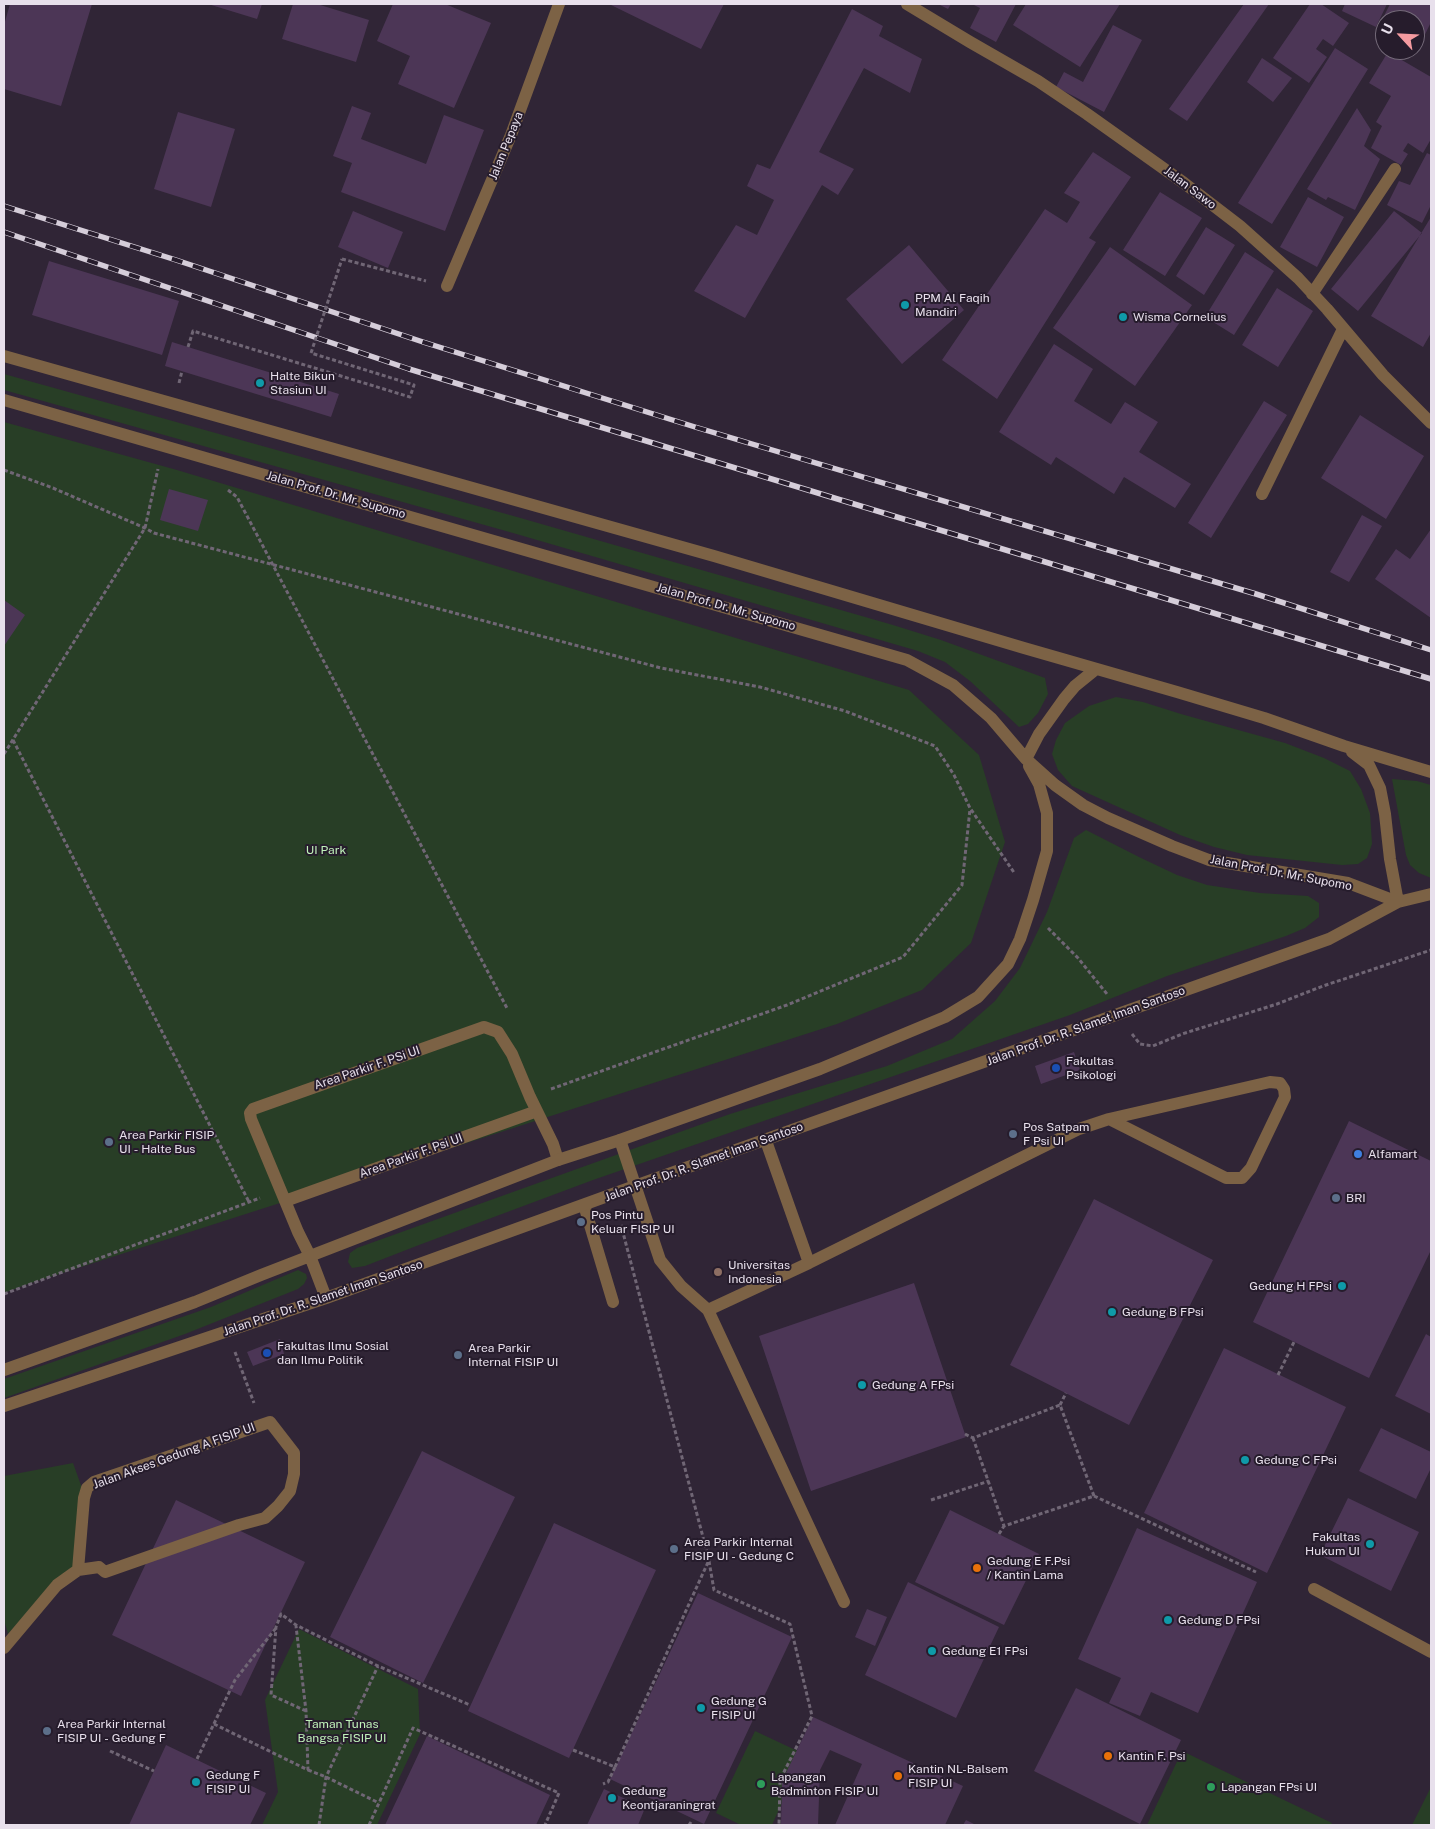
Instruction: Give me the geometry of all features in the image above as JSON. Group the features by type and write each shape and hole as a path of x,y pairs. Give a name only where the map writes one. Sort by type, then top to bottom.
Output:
{"street":[{"name":"Jalan Pepaya","path":"447,286 511,135 559,4"},
{"name":"Jalan Sawo","path":"907,4 1038,81 1184,183 1246,231 1312,294 1383,375 1431,423"},
{"path":"1312,294 1395,169"},
{"path":"1262,494 1343,328"},
{"path":"4,356 704,553 1264,718 1344,746 1431,772"},
{"name":"Jalan Prof. Dr. Mr. Supomo","path":"4,400 906,660 953,685 991,718 1026,759 1055,785 1083,805 1172,846 1209,860 1348,883 1398,902"},
{"path":"4,1370 195,1302 558,1160 820,1069 945,1017 978,997 1008,964 1020,939 1047,851 1046,813 1039,784 1026,759 1039,734 1058,706 1075,686 1096,669"},
{"path":"1344,746 1369,765 1380,788 1398,902"},
{"name":"Jalan Prof. Dr. R. Slamet Iman Santoso","path":"4,1406 326,1298 1329,939 1398,902 1431,894"},
{"name":"Area Parkir F. PSi UI","path":"326,1298 251,1119 250,1113 253,1109 484,1027 498,1032 512,1054 553,1144 558,1160"},
{"path":"708,1310 809,1263 1079,1129 1109,1119 1270,1082 1280,1083 1284,1089 1285,1097 1251,1168 1242,1178 1226,1178 1109,1119"},
{"name":"Area Parkir F. Psi UI","path":"285,1201 537,1111"},
{"path":"620,1140 660,1260 681,1286 708,1310 844,1602"},
{"path":"766,1140 809,1263"},
{"path":"584,1205 613,1302"},
{"name":"Jalan Akses Gedung A FISIP UI","path":"266,1423 294,1453 294,1474 290,1491 265,1518 239,1525 105,1572 99,1567 78,1570 84,1498 87,1488 94,1482 266,1423"},
{"path":"4,1648 57,1585 78,1570"},
{"path":"1314,1589 1431,1652"}],"path":[{"path":"188,347 193,331 410,398 414,385 311,353 342,259 447,286"},
{"path":"4,470 53,488 154,533 661,668 760,687 845,711 935,746 954,775 970,808 1041,910 1045,925 1078,958 1122,1012 1124,1025 1140,1044 1153,1046 1182,1034 1277,1004 1323,986 1431,950"},
{"path":"223,486 237,497 508,1011"},
{"path":"4,754 145,528"},
{"path":"13,740 248,1202"},
{"path":"545,1081 550,1090"},
{"path":"613,1195 709,1560 714,1590 790,1624 812,1716 780,1780 779,1825"},
{"path":"228,1330 266,1423"},
{"path":"1278,1374 1294,1342"},
{"path":"973,1438 1060,1406 1066,1393"},
{"path":"1060,1406 1094,1496"},
{"path":"965,1434 973,1438 1004,1526"},
{"path":"931,1500 989,1481"},
{"path":"999,1534 1004,1526 1094,1496 1256,1572"},
{"path":"603,1784 608,1782 615,1768 709,1560"},
{"path":"197,1759 235,1680 276,1627 281,1614 296,1625 378,1666 470,1706"},
{"path":"296,1625 306,1711 308,1770"},
{"path":"276,1627 271,1695 306,1711"},
{"path":"319,1825 326,1777 378,1666"},
{"path":"214,1724 379,1803"},
{"path":"370,1825 413,1728 559,1794 545,1825"},
{"path":"573,1750 615,1768"},
{"path":"110,1751 154,1771"}],"green space":[{"path":"4,374 517,517 893,625 941,640 1045,678 1048,694 1038,713 1028,724 1019,727 970,681 945,662 918,651 513,533 4,390"},
{"name":"UI Park","path":"4,422 177,470 909,690 979,755 1005,842 971,943 922,990 837,1024 4,1293"},
{"path":"1116,697 1143,702 1285,743 1324,758 1350,771 1361,789 1370,813 1372,844 1367,858 1358,864 1342,865 1247,855 1214,847 1180,835 1072,786 1058,770 1052,754 1056,740 1065,723 1089,706"},
{"path":"1392,779 1417,781 1431,785 1431,878 1419,873 1410,865 1406,855"},
{"path":"1086,830 1177,875 1207,885 1260,893 1308,896 1319,903 1319,917 1305,928 1286,936 1167,976 1070,1015 593,1180 365,1266 352,1268 348,1262 350,1253 357,1248 730,1114 887,1066 952,1039 995,1001 1020,968 1047,912 1074,838"},
{"path":"298,1270 306,1274 307,1278 298,1289 185,1334 4,1398 4,1379 211,1307"},
{"path":"73,1463 82,1488 78,1570 53,1583 8,1634 4,1620 4,1476"},
{"name":"Taman Tunas Bangsa FISIP UI","path":"299,1629 418,1689 420,1734 377,1825 262,1825 278,1792 265,1700"},
{"name":"Lapangan Badminton FISIP UI","path":"755,1731 804,1754 772,1825 741,1825 716,1813"},
{"name":"Lapangan FPsi UI","path":"1182,1751 1332,1823 1331,1825 1147,1825"},
{"path":"1431,1787 1431,1825 1412,1825"}],"building":[{"path":"10,4 92,4 61,106 4,89 4,25"},
{"path":"208,4 262,4 257,19"},
{"path":"293,4 317,4 369,20 356,62 282,39"},
{"path":"393,4 445,4 491,23 454,108 398,84 410,56 377,41"},
{"path":"609,4 724,4 701,49"},
{"path":"938,4 951,4 948,9"},
{"path":"972,4 1016,4 996,42 970,28 980,8"},
{"path":"1026,4 1120,4 1080,67 1013,25"},
{"path":"1244,4 1269,4 1187,121 1169,109"},
{"path":"1310,4 1321,4 1349,23 1333,46 1323,39 1316,49 1327,57 1309,83 1273,58"},
{"path":"1345,4 1387,4 1384,10 1375,10 1375,27 1342,11"},
{"path":"1390,4 1431,4 1431,22 1425,34 1425,10 1387,10"},
{"path":"852,9 883,26 879,36 922,59 910,93 864,68 819,152 854,169 838,195 822,185 745,318 694,291 736,225 757,235 774,200 747,186 757,164 770,169"},
{"path":"1113,25 1142,40 1104,112 1056,87 1064,72 1083,82"},
{"path":"1335,48 1368,69 1272,224 1238,203"},
{"path":"1262,58 1292,78 1273,102 1247,82"},
{"path":"1383,60 1402,60 1431,77 1431,139 1423,153 1408,143 1403,151 1408,154 1401,165 1371,148 1382,126 1376,122 1391,96 1369,83"},
{"path":"352,106 371,113 361,139 426,164 444,115 484,130 445,231 341,192 352,163 333,156"},
{"path":"1357,108 1371,130 1364,146 1380,159 1355,210 1328,197 1326,200 1307,189"},
{"path":"178,112 235,129 211,207 154,189"},
{"path":"1093,152 1131,177 1089,238 1096,242 997,399 942,360 1045,209 1067,223 1080,202 1064,193"},
{"path":"1427,153 1431,155 1431,205 1422,223 1387,205 1399,181 1410,185"},
{"path":"1160,192 1202,218 1165,276 1123,250"},
{"path":"1308,197 1344,217 1317,267 1280,247"},
{"path":"353,211 403,232 388,268 338,247"},
{"path":"1394,211 1422,233 1358,311 1331,289"},
{"path":"1431,217 1431,333 1423,347 1371,316"},
{"path":"1206,227 1235,245 1204,295 1176,276"},
{"name":"PPM Al Faqih Mandiri","path":"909,245 964,310 902,364 846,299"},
{"name":"Wisma Cornelius","path":"1110,247 1192,305 1135,386 1053,328"},
{"path":"1245,252 1274,271 1234,335 1205,317"},
{"path":"49,261 179,301 162,355 32,315"},
{"path":"1277,288 1313,311 1278,367 1242,345"},
{"name":"Halte Bikun Stasiun UI","path":"172,342 339,394 331,417 165,366"},
{"path":"1054,344 1093,369 1074,401 1111,424 1125,402 1158,422 1139,452 1191,484 1175,508 1124,477 1114,494 1056,457 1051,465 999,432"},
{"path":"1264,401 1287,415 1211,538 1188,523"},
{"path":"1360,415 1424,456 1386,519 1321,478"},
{"path":"169,489 208,500 198,531 160,520"},
{"path":"1362,515 1382,526 1349,582 1330,572"},
{"path":"1431,529 1431,618 1375,579 1396,549 1410,559"},
{"path":"4,600 25,615 4,646"},
{"path":"1074,1052 1080,1070 1041,1084 1035,1066"},
{"name":"Gedung H FPsi","path":"1349,1121 1431,1161 1431,1250 1369,1378 1253,1322"},
{"name":"Gedung B FPsi","path":"1094,1199 1213,1260 1129,1425 1010,1365"},
{"name":"Gedung A FPsi","path":"914,1283 966,1437 811,1491 759,1336"},
{"path":"1426,1334 1431,1337 1431,1414 1395,1396"},
{"path":"280,1339 284,1354 253,1366 247,1352"},
{"name":"Gedung C FPsi","path":"1224,1348 1346,1407 1267,1573 1144,1513"},
{"path":"1381,1428 1431,1452 1431,1468 1416,1499 1359,1471"},
{"path":"422,1451 515,1497 423,1683 330,1637"},
{"name":"Fakultas Hukum UI","path":"1348,1498 1419,1532 1391,1591 1320,1555"},
{"path":"176,1500 305,1562 241,1696 112,1635"},
{"name":"Gedung E F.Psi / Kantin Lama","path":"950,1510 1039,1554 1004,1625 915,1582"},
{"path":"554,1523 656,1570 569,1758 468,1711"},
{"name":"Gedung D FPsi","path":"1137,1528 1257,1582 1198,1713 1151,1692 1140,1716 1109,1703 1121,1678 1078,1659"},
{"name":"Gedung E1 FPsi","path":"908,1582 999,1627 956,1718 865,1675"},
{"name":"Gedung G FISIP UI","path":"698,1593 792,1637 704,1824 610,1779"},
{"path":"867,1609 887,1617 875,1646 855,1637"},
{"name":"Kantin F. Psi","path":"1076,1688 1181,1740 1140,1824 1034,1771"},
{"name":"Kantin NL-Balsem FISIP UI","path":"813,1717 963,1786 945,1825 835,1825 862,1764 830,1750 820,1770 818,1825 781,1825 782,1781"},
{"path":"427,1736 550,1795 536,1825 385,1825"},
{"name":"Gedung F FISIP UI","path":"166,1745 266,1793 250,1825 129,1825"},
{"name":"Gedung Keontjaraningrat","path":"604,1789 645,1808 638,1825 587,1825"},
{"path":"966,1820 976,1825 963,1825"}],"railway":[{"path":"4,206 176,260 423,342 695,427 1256,594 1431,650"},
{"path":"4,232 409,369 1431,679"}],"place":[{"name":"PPM Al Faqih Mandiri","path":"905,305"},
{"name":"Wisma Cornelius","path":"1123,317"},
{"name":"Halte Bikun Stasiun UI","path":"260,383"},
{"name":"Fakultas Psikologi","path":"1056,1068"},
{"name":"Pos Satpam F Psi UI","path":"1013,1134"},
{"name":"Area Parkir FISIP UI - Halte Bus","path":"109,1142"},
{"name":"Alfamart","path":"1358,1154"},
{"name":"BRI","path":"1336,1198"},
{"name":"Pos Pintu Keluar FISIP UI","path":"581,1222"},
{"name":"Universitas Indonesia","path":"718,1272"},
{"name":"Gedung H FPsi","path":"1342,1286"},
{"name":"Gedung B FPsi","path":"1112,1312"},
{"name":"Fakultas Ilmu Sosial dan Ilmu Politik","path":"267,1353"},
{"name":"Area Parkir Internal FISIP UI","path":"458,1355"},
{"name":"Gedung A FPsi","path":"862,1385"},
{"name":"Gedung C FPsi","path":"1245,1460"},
{"name":"Fakultas Hukum UI","path":"1370,1544"},
{"name":"Area Parkir Internal FISIP UI - Gedung C","path":"674,1549"},
{"name":"Gedung E F.Psi / Kantin Lama","path":"977,1568"},
{"name":"Gedung D FPsi","path":"1168,1620"},
{"name":"Gedung E1 FPsi","path":"932,1651"},
{"name":"Gedung G FISIP UI","path":"701,1708"},
{"name":"Area Parkir Internal FISIP UI - Gedung F","path":"47,1731"},
{"name":"Kantin F. Psi","path":"1108,1756"},
{"name":"Kantin NL-Balsem FISIP UI","path":"898,1776"},
{"name":"Gedung F FISIP UI","path":"196,1782"},
{"name":"Lapangan Badminton FISIP UI","path":"761,1784"},
{"name":"Lapangan FPsi UI","path":"1211,1787"},
{"name":"Gedung Keontjaraningrat","path":"612,1798"}]}
